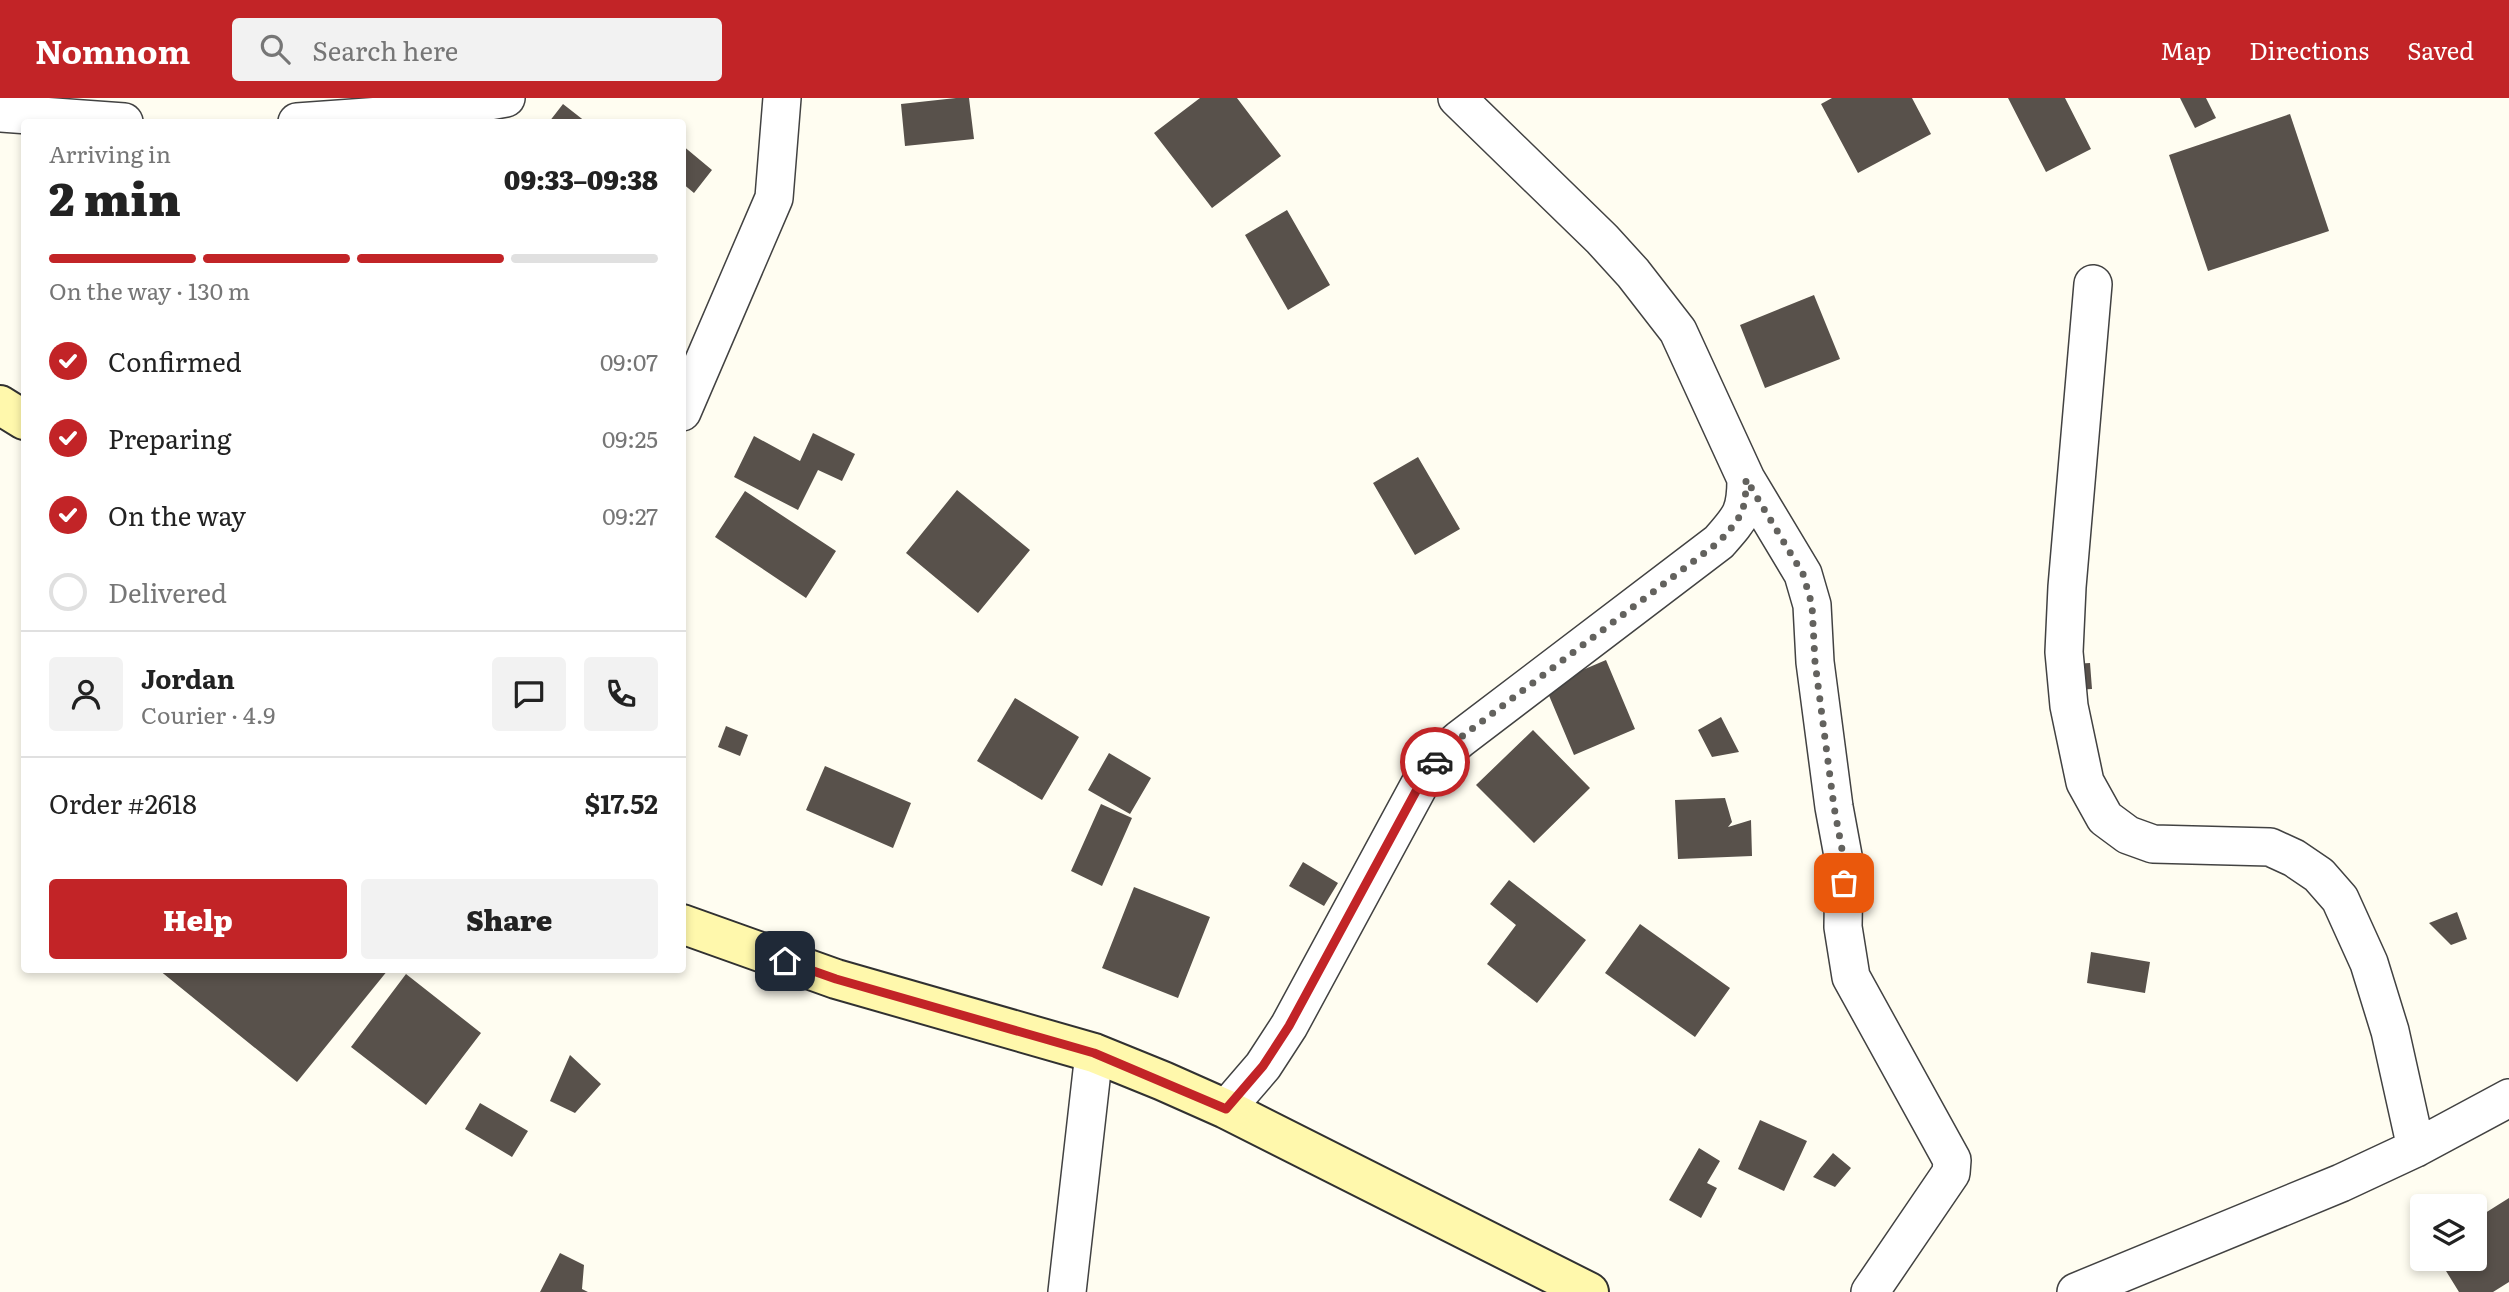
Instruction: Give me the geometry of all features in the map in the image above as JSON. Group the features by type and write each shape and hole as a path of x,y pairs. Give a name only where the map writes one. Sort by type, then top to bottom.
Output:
{"street":[{"path":"339,119 422,113 506,98"},
{"path":"686,403 775,198 782,98"},
{"path":"1457,98 1602,239 1633,273 1678,331 1746,479 1803,574 1812,605 1815,662 1834,807 1844,860 1843,927 1851,977 1952,1160 1951,1173 1870,1292"},
{"path":"0,113 83,119"},
{"path":"2093,284 2067,587 2064,652 2068,706 2085,782 2105,818 2128,835 2154,844 2270,847 2294,858 2319,875 2340,899 2369,963 2390,1031 2416,1147"},
{"path":"0,405 21,418"},
{"path":"1226,1109 1263,1066 1289,1026 1421,782 1438,758 1460,738 1719,542 1738,520 1746,503 1746,479"},
{"path":"686,925 836,979 1094,1053 1226,1109 1589,1292"},
{"path":"1067,1292 1094,1053"},
{"path":"2076,1292 2341,1183 2509,1098"}],"building":[{"path":"969,98 974,139 905,146 901,104"},
{"path":"1200,98 1237,98 1281,156 1212,208 1154,133"},
{"path":"1832,98 1912,98 1931,134 1858,173 1821,104"},
{"path":"2008,98 2065,98 2091,149 2046,172"},
{"path":"2180,98 2206,98 2216,118 2195,128"},
{"path":"563,104 582,119 551,119"},
{"path":"2290,114 2329,231 2208,271 2169,155"},
{"path":"686,148 712,170 694,193 686,186"},
{"path":"1287,210 1330,285 1288,310 1245,235"},
{"path":"1814,295 1840,359 1765,388 1740,325"},
{"path":"813,433 855,454 842,481 818,470 798,510 734,477 754,436 800,461"},
{"path":"1418,457 1460,529 1415,555 1373,483"},
{"path":"957,490 1030,550 978,613 906,553"},
{"path":"745,491 836,551 806,598 715,537"},
{"path":"1606,660 1635,729 1574,755 1545,686"},
{"path":"2090,663 2092,689 2073,690 2072,664"},
{"path":"1015,698 1079,737 1042,800 977,761"},
{"path":"1721,717 1739,752 1712,757 1698,730"},
{"path":"726,726 748,735 740,756 718,747"},
{"path":"1533,730 1590,788 1534,843 1476,785"},
{"path":"1109,753 1151,778 1130,814 1088,790"},
{"path":"825,766 911,803 893,848 806,810"},
{"path":"1725,798 1732,822 1728,827 1751,820 1752,856 1678,859 1675,800"},
{"path":"1101,804 1132,818 1102,886 1071,871"},
{"path":"1303,862 1338,883 1324,906 1289,886"},
{"path":"1509,880 1586,940 1537,1003 1487,964 1516,925 1490,904"},
{"path":"1134,887 1210,917 1178,998 1102,968"},
{"path":"2457,912 2467,939 2451,945 2429,923"},
{"path":"1640,924 1730,988 1695,1037 1605,973"},
{"path":"2091,952 2150,962 2145,993 2087,983"},
{"path":"163,973 386,973 297,1082"},
{"path":"406,974 481,1033 426,1105 351,1047"},
{"path":"570,1055 601,1084 575,1113 550,1101"},
{"path":"480,1103 528,1131 512,1157 465,1129"},
{"path":"1760,1120 1807,1141 1784,1191 1738,1169"},
{"path":"1699,1148 1720,1161 1707,1183 1717,1188 1701,1218 1669,1200"},
{"path":"1833,1153 1851,1168 1835,1187 1813,1177"},
{"path":"2509,1198 2509,1282 2493,1292 2459,1292 2446,1271 2487,1271 2487,1212"},
{"path":"560,1253 584,1265 582,1289 588,1292 540,1292"}],"way so far":[{"path":"1435,762 1460,738 1719,542 1738,520 1746,503 1746,479 1803,574 1812,605 1815,662 1834,807 1844,860 1844,883"}],"route":[{"path":"785,961 836,979 1094,1053 1226,1109 1263,1066 1289,1026 1421,782 1435,762"}]}
